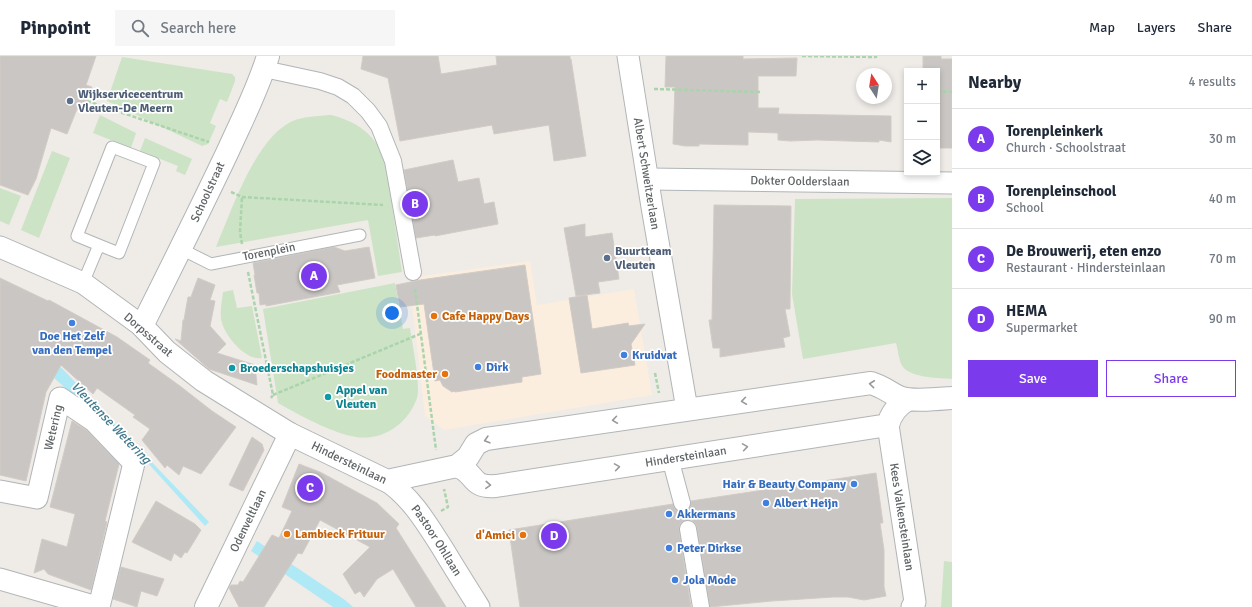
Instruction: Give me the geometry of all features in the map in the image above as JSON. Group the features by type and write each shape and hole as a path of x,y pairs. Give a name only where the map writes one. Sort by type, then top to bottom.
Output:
{"street":[{"name":"Albert Schweitzerlaan","path":"628,56 687,409"},
{"name":"Schoolstraat","path":"142,326 181,249 249,105 266,62"},
{"path":"266,62 338,87 353,96 368,111 379,126 393,161 413,272"},
{"name":"Dokter Oolderslaan","path":"648,179 952,184"},
{"name":"Dorpsstraat","path":"0,247 83,284 142,326 167,352 204,381 290,434"},
{"path":"448,468 468,457 476,444 486,439 871,383 882,386 907,400 952,398"},
{"name":"Wetering","path":"0,491 37,498 60,398 94,422 134,463 98,607"},
{"path":"888,425 896,408 907,400"},
{"name":"Hindersteinlaan","path":"290,434 387,481 448,468 464,468 476,482 487,486 888,425"},
{"name":"Kees Valkensteinlaan","path":"888,425 915,602 912,607"},
{"name":"Odenveltlaan","path":"206,607 290,434"},
{"path":"670,458 682,503"},
{"name":"Pastoor Ohllaan","path":"387,481 406,497 425,520 479,607"},
{"path":"688,529 701,607"},
{"path":"0,579 98,607"}],"lane":[{"path":"112,147 154,163 119,253 99,245 77,236 112,147"},
{"name":"Torenplein","path":"181,249 211,264 360,235"},
{"path":"83,284 99,245"}],"path":[{"path":"802,56 876,56"},
{"path":"633,88 761,92"},
{"path":"940,91 952,92"},
{"path":"242,197 240,232 273,395"},
{"path":"413,272 420,334 448,468 448,507 425,520"},
{"path":"259,415 273,395 420,334"}],"shaded area":[{"path":"530,261 537,305 634,289 652,395 444,430 425,416 409,278"}],"green space":[{"path":"122,57 232,74 235,77 235,81 227,102 220,99 210,123 216,126 208,144 202,146 107,101"},
{"path":"100,115 136,133 131,148 93,133"},
{"path":"331,115 357,125 375,141 385,157 402,272 378,276 368,220 216,247 247,175 268,141 281,128 295,120"},
{"path":"145,138 192,159 185,175 176,171 178,166 140,151"},
{"path":"52,151 70,158 39,238 21,230"},
{"path":"0,188 21,196 9,225 0,221"},
{"path":"952,198 952,379 926,377 907,371 900,362 896,343 803,359 792,294 795,199"},
{"path":"395,283 403,329 410,328 418,384 417,398 413,407 401,423 393,429 376,436 366,438 356,437 326,428 278,403 263,309"},
{"path":"233,290 237,308 252,306 262,358 256,358 243,352 232,341 224,329 221,316 223,292"},
{"path":"944,561 952,562 952,607 941,607"}],"water":[{"name":"Vleutense Wetering","path":"0,328 56,362 209,522 205,526 136,450 54,378 0,345"},
{"path":"257,541 345,600 353,607 333,607 251,551"}],"building":[{"path":"0,56 96,56 86,85 92,87 83,111 77,109 67,134 51,128 36,179 28,195 0,185"},
{"path":"363,56 438,56 441,74 497,65 496,56 570,56 586,156 554,161 549,125 494,134 492,125 400,141 388,78 361,69"},
{"path":"666,56 743,56 743,59 797,58 796,76 758,76 758,108 779,108 778,114 891,116 891,142 879,140 879,142 817,140 790,141 778,140 778,133 748,132 748,145 699,144 699,146 685,146 673,144 675,87 665,87"},
{"path":"923,56 941,56 941,59 952,59 952,148 940,148 940,68 923,68"},
{"path":"453,160 458,182 479,178 484,204 494,202 498,224 435,236 416,238 404,170"},
{"path":"714,205 791,206 790,309 785,309 790,336 783,338 785,347 720,357 720,348 713,348 709,320 712,320"},
{"path":"585,224 585,237 612,233 619,279 598,282 600,293 576,296 564,228"},
{"path":"334,247 345,251 369,247 375,278 337,285 340,292 266,306 266,304 260,305 253,263"},
{"path":"525,265 541,374 522,377 522,382 455,392 452,392 443,386 440,380 435,381 424,304 400,307 396,285 420,280"},
{"path":"0,278 48,301 49,300 117,337 150,360 148,363 236,427 201,474 183,466 179,475 167,465 165,468 142,440 150,429 133,417 135,415 97,388 93,394 61,365 46,392 26,481 0,475"},
{"path":"198,278 215,285 210,300 215,301 210,326 226,344 217,353 255,365 257,385 209,369 175,339 181,341 183,320 188,297 191,297"},
{"path":"587,295 592,329 628,323 629,326 645,324 631,344 635,365 581,373 569,298"},
{"path":"72,421 86,430 119,464 105,521 107,522 91,590 48,574 44,569 34,573 42,539 67,547 75,514 50,507"},
{"path":"252,437 262,444 264,450 243,491 229,485"},
{"path":"299,464 320,472 377,503 399,524 396,528 446,607 416,607 393,569 377,579 364,597 360,591 355,594 343,574 370,547 320,520 302,554 298,553 264,607 239,607 229,588 231,585 238,585 240,581 243,582 272,535 279,538 292,511 282,507"},
{"path":"876,473 883,523 880,523 884,550 884,587 886,596 864,600 848,597 833,597 710,607 697,527 692,520 687,520 682,522 679,526 679,531 691,607 520,607 509,530 673,504 676,510 679,512 684,512 691,506 691,501"},
{"path":"156,501 195,524 201,530 187,553 185,552 181,558 174,553 171,561 132,542"},
{"path":"121,567 164,579 157,596 141,591 137,607 113,599"}],"tunnel":[{"path":"682,503 688,529"}],"place":[{"name":"Wijkservicecentrum Vleuten-De Meern","path":"70,101"},
{"name":"Torenpleinschool","path":"415,204"},
{"name":"Buurtteam Vleuten","path":"607,258"},
{"name":"Torenpleinkerk","path":"314,276"},
{"name":"Cafe Happy Days","path":"434,316"},
{"name":"Doe Het Zelf van den Tempel","path":"72,323"},
{"name":"Kruidvat","path":"624,355"},
{"name":"Dirk","path":"478,367"},
{"name":"Broederschapshuisjes","path":"232,368"},
{"name":"Foodmaster","path":"445,374"},
{"name":"Appel van Vleuten","path":"328,397"},
{"name":"Hair & Beauty Company","path":"854,484"},
{"name":"De Brouwerij, eten enzo","path":"310,488"},
{"name":"Albert Heijn","path":"766,503"},
{"name":"Akkermans","path":"669,514"},
{"name":"Lambieck Frituur","path":"287,534"},
{"name":"d'Amici","path":"523,535"},
{"name":"HEMA","path":"554,536"},
{"name":"Peter Dirkse","path":"669,548"},
{"name":"Jola Mode","path":"675,580"}]}
